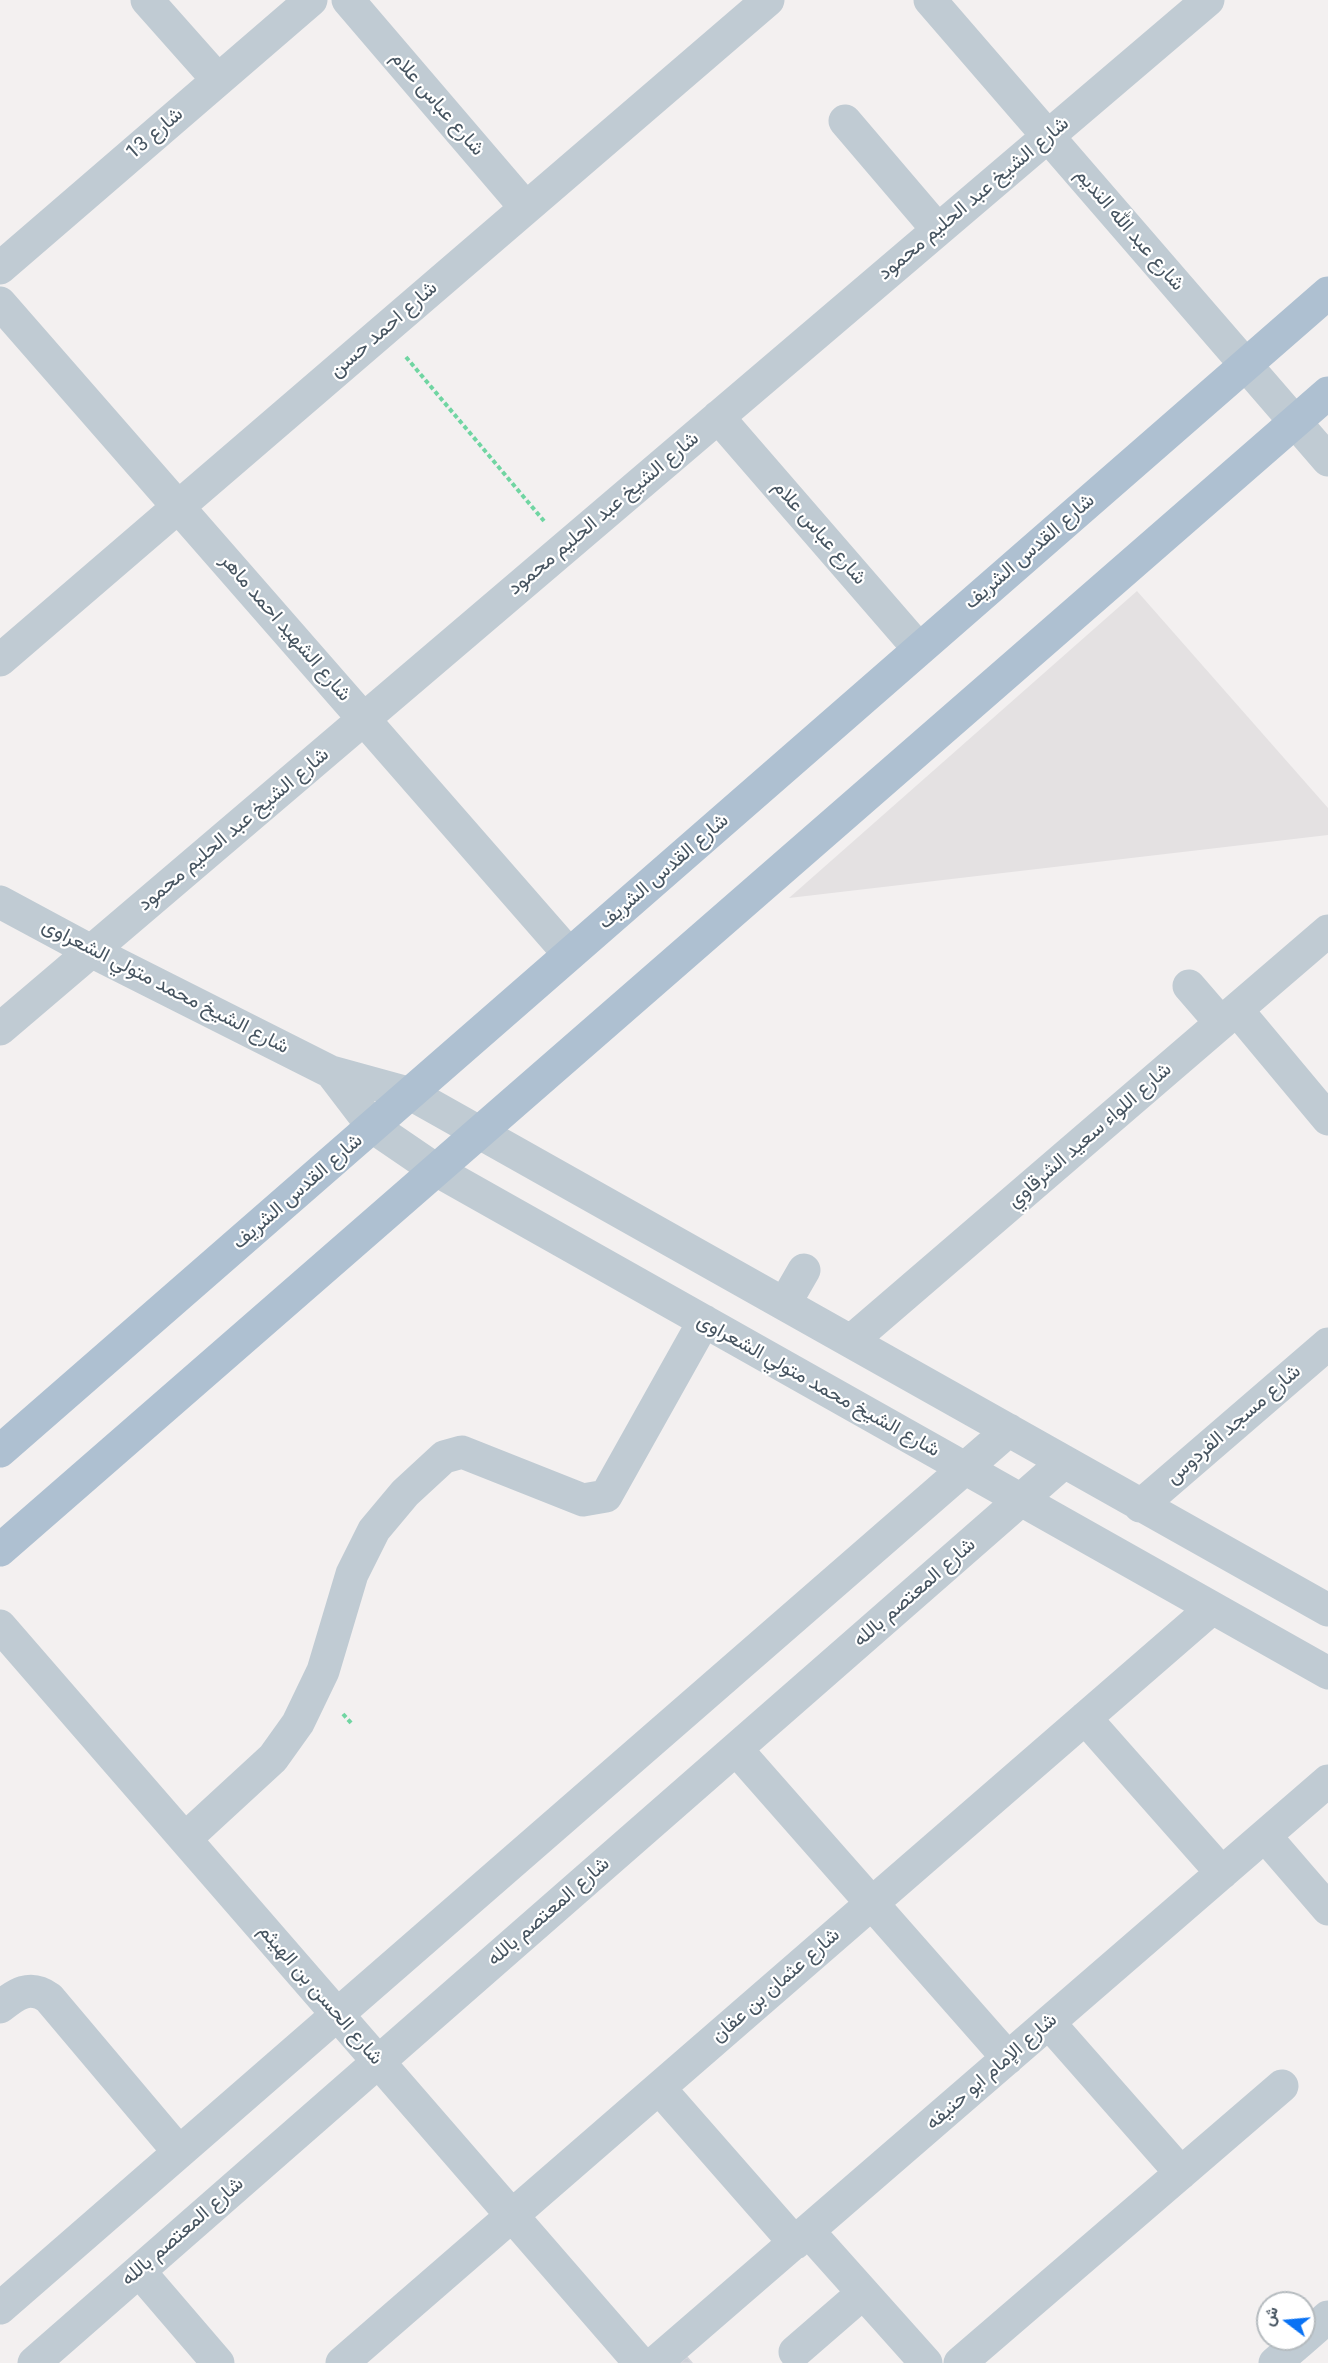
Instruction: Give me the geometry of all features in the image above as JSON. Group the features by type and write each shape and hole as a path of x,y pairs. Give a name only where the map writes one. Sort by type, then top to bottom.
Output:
{"main road":[{"name":"شارع القدس الشريف","path":"0,1450 1328,293"},
{"path":"0,1550 1328,393"}],"street":[{"path":"147,0 218,80"},
{"name":"شارع 13","path":"0,268 311,0"},
{"name":"شارع عباس علام","path":"348,0 526,208"},
{"name":"شارع احمد حسن","path":"0,660 768,0"},
{"name":"شارع عبد الله النديم","path":"930,0 1328,460"},
{"name":"شارع الشيخ عبد الحليم محمود","path":"0,1029 1208,0"},
{"path":"845,121 938,230"},
{"name":"شارع الشهيد احمد ماهر","path":"0,303 569,954"},
{"name":"شارع عباس علام","path":"718,417 920,649"},
{"name":"شارع الشيخ محمد متولي الشعراوى","path":"0,902 91,951 330,1072 411,1094 1328,1610"},
{"name":"شارع اللواء سعيد الشرقاوي","path":"851,1341 1328,931"},
{"path":"1189,986 1229,1017 1328,1119"},
{"name":"شارع الشيخ محمد متولي الشعراوى","path":"330,1072 373,1127 436,1170 1328,1673"},
{"path":"785,1303 804,1270"},
{"path":"185,1839 273,1758 298,1723 323,1671 349,1582 361,1552 374,1530 405,1493 444,1457 462,1452 583,1500 606,1496 704,1321"},
{"name":"شارع مسجد الفردوس","path":"1140,1506 1328,1344"},
{"path":"0,2308 1009,1430"},
{"name":"شارع المعتصم بالله","path":"34,2363 1064,1462"},
{"name":"شارع عثمان بن عفان","path":"342,2363 1211,1609"},
{"name":"شارع الحسن بن الهيثم","path":"0,1626 640,2363"},
{"path":"1085,1718 1222,1873"},
{"path":"736,1749 1008,2058"},
{"name":"شارع الإمام ابو حنيفه","path":"655,2363 1328,1781"},
{"path":"1265,1836 1328,1909"},
{"path":"0,2007 24,1992 42,1993 49,1998 179,2152"},
{"path":"1049,2023 1181,2173"},
{"path":"960,2363 1282,2086"},
{"path":"659,2088 801,2237 864,2293 926,2363"},
{"path":"139,2271 218,2363"},
{"path":"795,2352 864,2293"},
{"path":"1316,2329 1328,2317"}],"path":[{"path":"383,330 566,547"}],"shaded area":[{"path":"1137,591 1328,808 1328,835 789,898"}],"building":[{"path":"687,2357 692,2363 680,2363"}]}
